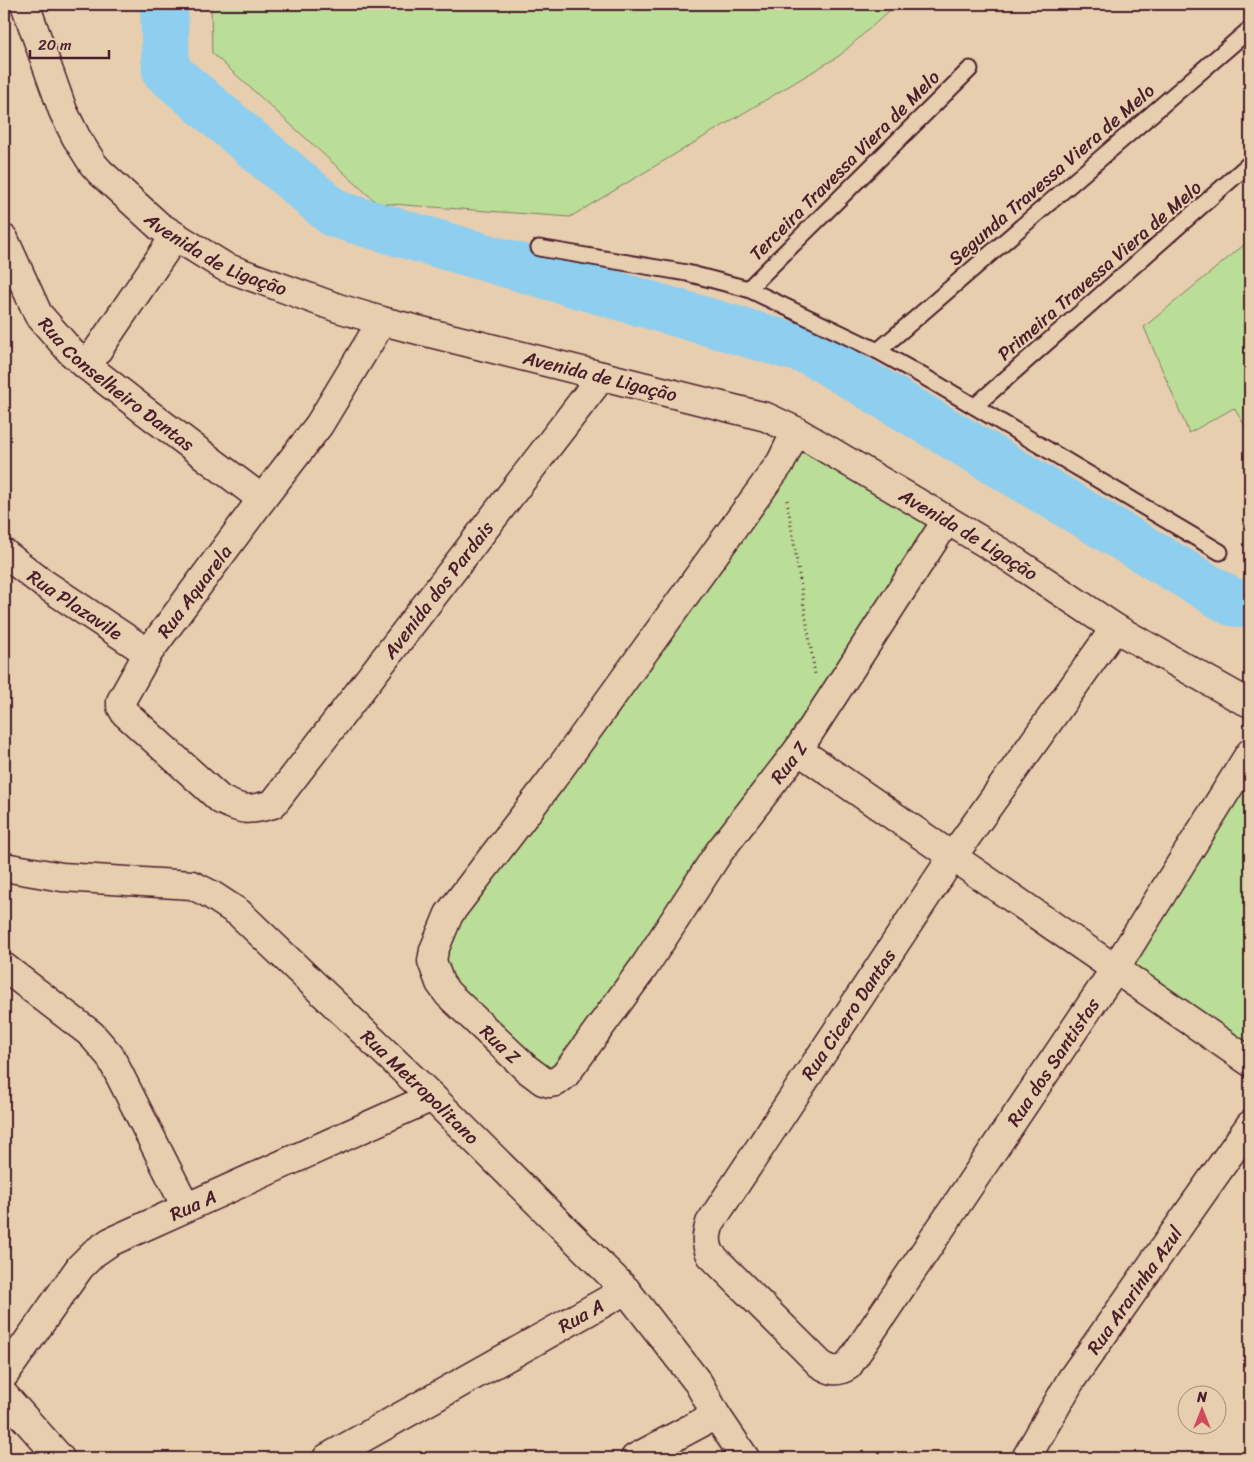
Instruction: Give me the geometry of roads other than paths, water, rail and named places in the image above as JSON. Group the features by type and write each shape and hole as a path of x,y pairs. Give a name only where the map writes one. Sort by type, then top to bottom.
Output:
{"street":[{"name":"Avenida de Ligação","path":"25,4 63,111 93,164 159,226 225,267 338,308 382,321 766,418 796,431 1007,556 1115,628 1250,703"},
{"path":"87,366 175,236"},
{"name":"Rua Conselheiro Dantas","path":"4,239 38,314 71,352 262,499"},
{"name":"Rua Aquarela","path":"273,804 254,810 239,808 221,800 122,710 121,701 148,653 319,425 382,321"},
{"name":"Avenida dos Pardais","path":"273,804 602,376"},
{"name":"Rua Z","path":"796,431 781,462 553,778 449,914 434,950 432,961 440,983 448,994 527,1069 543,1081 556,1082 565,1075 632,983 720,852 798,750 822,715 947,520"},
{"name":"Rua Plazavile","path":"4,553 40,581 148,653"},
{"name":"Rua Cicero Dantas","path":"848,1366 837,1371 830,1370 820,1364 711,1256 706,1246 706,1235 710,1223 953,856 1115,628"},
{"path":"798,750 1250,1062"},
{"name":"Rua dos Santistas","path":"848,1366 1115,969 1250,753"},
{"name":"Rua Metropolitano","path":"4,867 62,877 192,885 239,913 432,1097 626,1290 698,1384 745,1458"},
{"path":"4,967 91,1034 110,1056 186,1207"},
{"name":"Rua A","path":"4,1375 80,1267 94,1253 117,1239 186,1207 432,1097"},
{"name":"Rua Ararinha Azul","path":"1026,1458 1071,1380 1250,1126"},
{"name":"Rua A","path":"326,1458 626,1290"},
{"path":"4,1394 60,1458"},
{"path":"635,1458 716,1415"}],"lane":[{"name":"Segunda Travessa Viera de Melo","path":"878,350 1250,29"},
{"name":"Terceira Travessa Viera de Melo","path":"748,289 970,69"},
{"name":"Primeira Travessa Viera de Melo","path":"975,406 1250,163"},
{"path":"539,248 688,273 748,289 878,350 1220,552"}],"waterway":[{"path":"164,4 166,71 335,214 812,352 1232,602 1250,605"}]}
